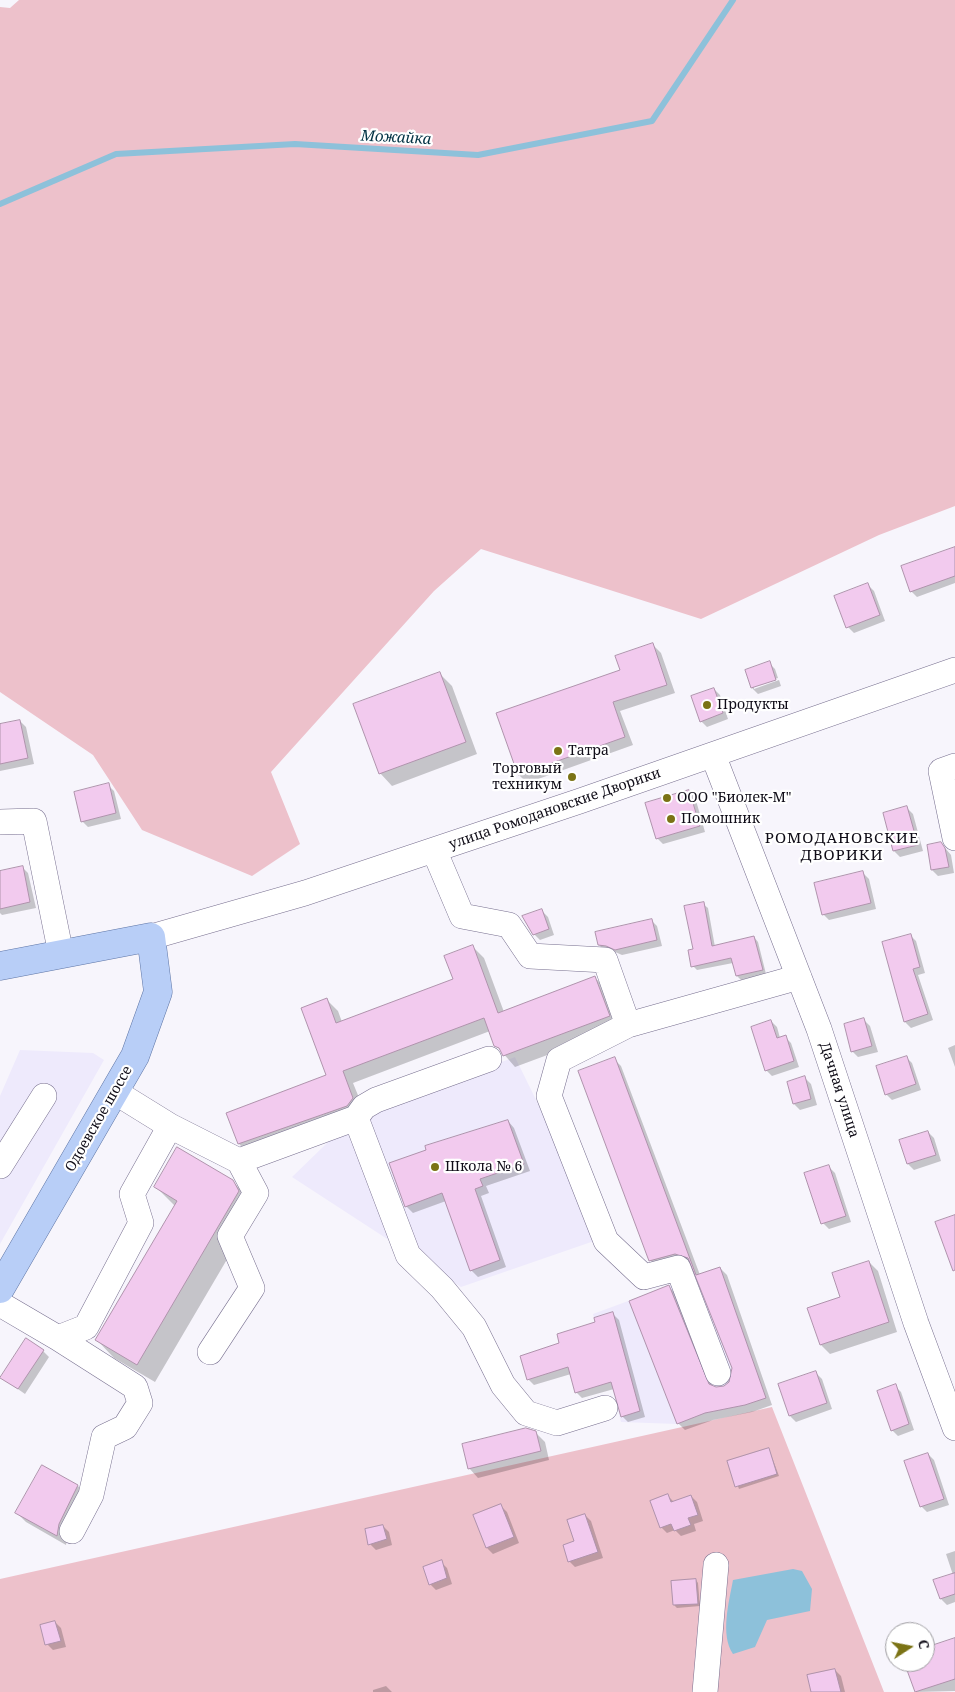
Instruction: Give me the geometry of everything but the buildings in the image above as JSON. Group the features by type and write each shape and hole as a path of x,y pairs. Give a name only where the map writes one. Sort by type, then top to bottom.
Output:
{"main road":[{"path":"0,966 151,937"},
{"name":"Одоевское шоссе","path":"0,1289 135,1056 158,992 151,937"}],"street":[{"name":"улица Ромодановские Дворики","path":"151,937 305,893 713,755 955,670"},
{"name":"Дачная улица","path":"713,755 819,1029 916,1323 955,1428"},
{"path":"955,766 941,771 955,838"},
{"path":"0,822 34,822 61,954"},
{"path":"434,850 462,916 508,925 530,956 605,960 628,1025"},
{"path":"718,1373 678,1268 644,1277 606,1241 550,1096 559,1060 628,1025 799,977"},
{"path":"239,1161 356,1118 364,1107 376,1100 489,1059"},
{"path":"114,1092 170,1126 239,1161 256,1193 230,1236 252,1288 210,1352"},
{"path":"0,1166 44,1096"},
{"path":"356,1118 408,1254 442,1288 474,1326 503,1385 526,1414 557,1422 605,1408"},
{"path":"58,1338 86,1328 141,1223 132,1194 170,1126"},
{"path":"0,1304 58,1338 135,1388 140,1403 125,1427 104,1437 91,1495 72,1531"},
{"path":"705,1692 716,1565"}],"shaded area":[{"path":"19,0 955,0 955,506 879,535 701,619 481,549 434,591 271,772 300,844 252,876 142,830 93,755 0,692 0,7 10,8"},
{"path":"20,1050 93,1053 104,1060 0,1244 0,1096"},
{"name":"Школа № 6","path":"515,1057 564,1157 597,1240 461,1287 292,1177 355,1116"},
{"path":"720,1267 766,1398 745,1405 705,1413 677,1424 621,1422 593,1314"},
{"path":"772,1407 884,1692 0,1692 0,1579"}],"water":[{"path":"793,1569 802,1571 812,1589 810,1611 767,1620 755,1647 733,1654 729,1646 726,1628 733,1580"}],"waterway":[{"name":"Можайка","path":"0,204 116,154 295,144 478,155 652,121 733,0"}],"place":[{"name":"Продукты","path":"707,705"},
{"name":"Татра","path":"558,751"},
{"name":"Торговый техникум","path":"572,777"},
{"name":"ООО \"Биолек-М\"","path":"667,798"},
{"name":"Помошник","path":"671,819"},
{"name":"Школа № 6","path":"435,1167"}],"district":[{"name":"РОМОДАНОВСКИЕ ДВОРИКИ","path":"842,848"}]}
